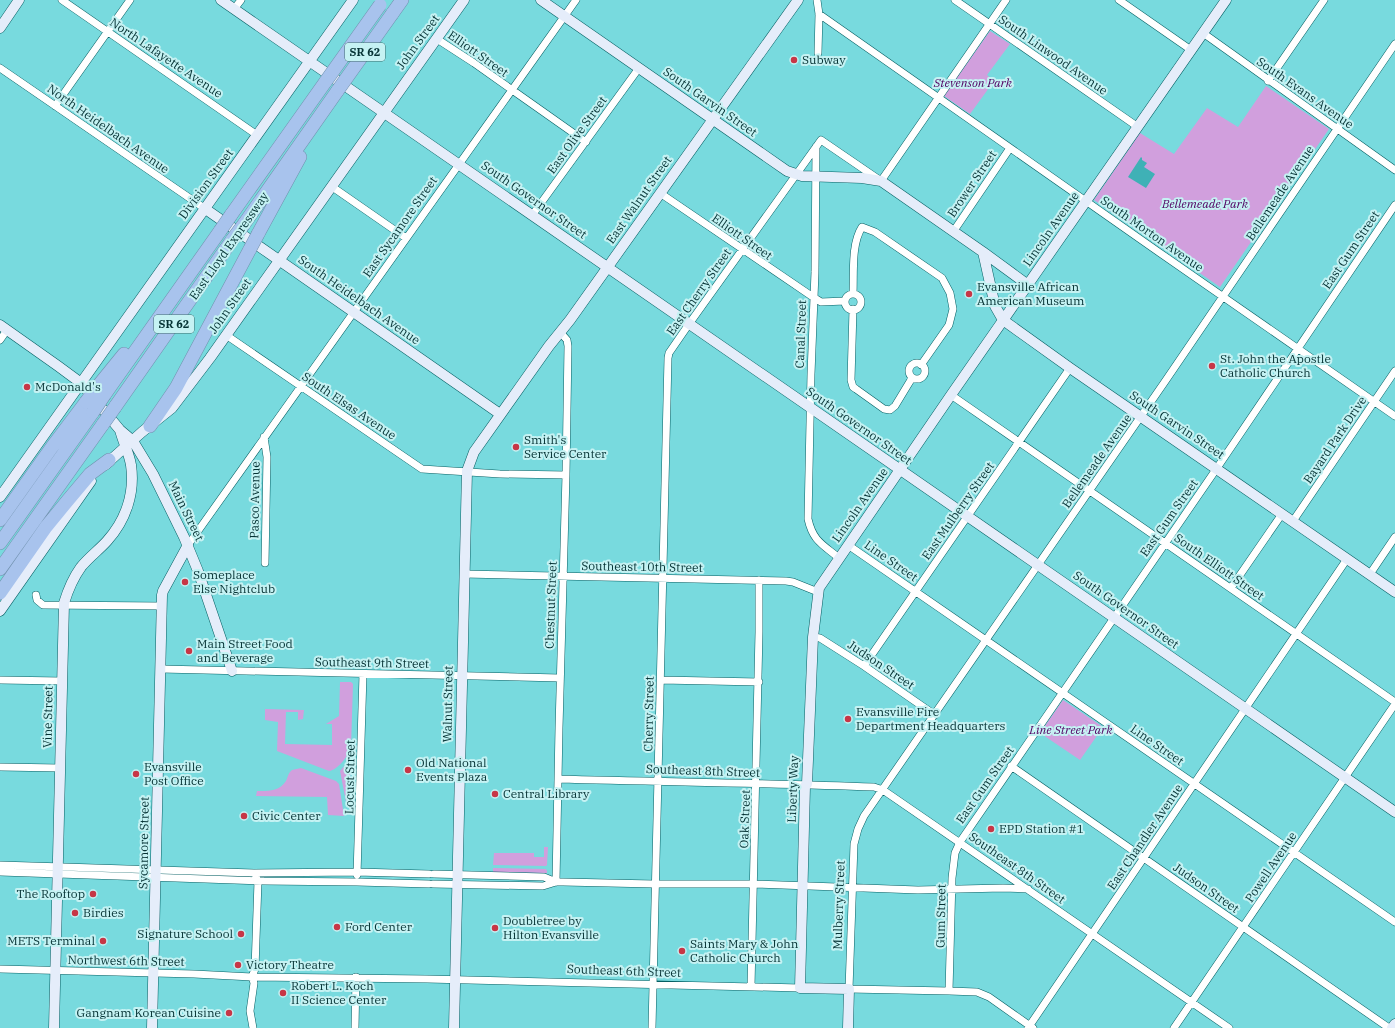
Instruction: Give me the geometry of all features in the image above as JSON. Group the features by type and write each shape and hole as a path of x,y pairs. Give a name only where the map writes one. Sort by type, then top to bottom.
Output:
{"highway":[{"name":"East Lloyd Expressway","path":"0,569 402,0"},
{"name":"East Lloyd Expressway","path":"0,543 89,407 176,293 382,3"},
{"path":"150,426 176,388 289,176 335,94"},
{"path":"0,520 52,446 89,407"},
{"path":"0,593 46,527 90,474 109,460"}],"main road":[{"path":"0,28 20,0"},
{"name":"South Governor Street","path":"222,0 1395,812"},
{"name":"Division Street","path":"0,497 353,0"},
{"name":"John Street","path":"0,611 93,478 109,460 172,408 464,0"},
{"name":"South Garvin Street","path":"541,0 787,171 802,176 862,178 881,181 1028,285"},
{"name":"East Walnut Street","path":"500,414 608,267 798,0"},
{"name":"Lincoln Avenue","path":"818,592 839,558 1003,320 1226,0"},
{"name":"South Heidelbach Avenue","path":"204,208 500,414"},
{"name":"South Garvin Street","path":"983,252 995,306 1003,320 1070,368 1395,592"},
{"path":"4,328 81,383"},
{"name":"Vine Street","path":"54,1028 64,605 69,589 81,567 115,533 125,514 131,494 132,476 129,444 120,430 81,383"},
{"name":"Walnut Street","path":"454,1028 467,471 474,452 500,414"},
{"name":"Main Street","path":"129,444 153,474 188,545 232,671"},
{"name":"Sycamore Street","path":"152,1028 163,590 188,545"},
{"name":"Liberty Way","path":"800,988 805,786 807,784 813,637 818,592"},
{"name":"Southeast 6th Street","path":"800,988 849,989"},
{"name":"Mulberry Street","path":"848,1028 849,989"},
{"path":"1392,1028 1395,1024"}],"street":[{"name":"North Lafayette Avenue","path":"62,0 257,135"},
{"path":"56,106 130,0"},
{"path":"234,9 241,0"},
{"name":"East Sycamore Street","path":"188,545 576,0"},
{"path":"817,0 819,14 818,53"},
{"name":"South Linwood Avenue","path":"955,0 1138,127"},
{"path":"881,181 1006,0"},
{"path":"1119,0 1191,50"},
{"path":"1268,81 1324,0"},
{"name":"South Morton Avenue","path":"819,14 1395,416"},
{"name":"South Evans Avenue","path":"1203,33 1268,81 1395,170"},
{"name":"Elliott Street","path":"437,39 474,63 586,142"},
{"name":"Bellemeade Avenue","path":"883,790 1223,297 1395,44"},
{"name":"North Heidelbach Avenue","path":"0,68 204,208"},
{"name":"East Olive Street","path":"533,214 639,68"},
{"name":"South Garvin Street","path":"816,146 821,140 881,181"},
{"name":"East Cherry Street","path":"665,472 669,353 816,146"},
{"name":"Canal Street","path":"816,146 815,272 813,298 808,519 811,530 816,539 839,558"},
{"name":"Brower Street","path":"953,232 1010,148"},
{"path":"331,186 406,238"},
{"name":"Elliott Street","path":"660,193 813,298"},
{"name":"East Gum Street","path":"960,842 1217,468 1395,205"},
{"path":"853,294 855,246 858,233 862,227 875,232 942,278 947,285 952,301 952,317 949,325 921,364"},
{"path":"853,294 859,296 861,302 859,307 853,309 848,307 845,301 848,296 853,294"},
{"path":"813,298 821,302 845,301"},
{"path":"853,309 851,380 853,387 884,408 890,410 895,406 912,378"},
{"path":"0,340 4,328"},
{"name":"Chestnut Street","path":"556,882 568,346 567,340 560,332"},
{"name":"South Elsas Avenue","path":"226,334 422,469 500,474 566,475"},
{"path":"915,363 921,364 925,370 924,376 918,379 912,378 909,373 910,367 915,363"},
{"name":"East Mulberry Street","path":"864,666 1070,368"},
{"name":"Bayard Park Drive","path":"1293,521 1395,371"},
{"name":"South Elliott Street","path":"951,396 1231,588 1395,703"},
{"name":"Pasco Avenue","path":"264,437 267,457 265,564"},
{"name":"Cherry Street","path":"652,1028 654,884 659,781 665,472"},
{"path":"1231,588 1282,514"},
{"path":"1370,574 1395,537"},
{"name":"Line Street","path":"848,545 1395,922"},
{"name":"East Chandler Avenue","path":"1030,1027 1347,559"},
{"name":"Southeast 10th Street","path":"464,574 759,580 793,582 818,592"},
{"name":"Oak Street","path":"751,987 757,784 759,580"},
{"path":"36,595 38,600 43,604 162,606"},
{"name":"Judson Street","path":"813,637 820,638 864,666 935,715"},
{"name":"Southeast 9th Street","path":"161,669 560,678"},
{"name":"Locust Street","path":"357,882 363,674"},
{"path":"0,680 62,681"},
{"path":"661,680 758,682"},
{"name":"Powell Avenue","path":"1174,1028 1346,778 1395,703"},
{"name":"Judson Street","path":"1011,766 1389,1028"},
{"path":"0,767 60,768"},
{"name":"Southeast 8th Street","path":"558,779 807,784 874,787 883,790 1229,1028"},
{"name":"Mulberry Street","path":"849,989 854,844 858,829 864,816 883,790"},
{"name":"Gum Street","path":"949,991 954,859 960,842"},
{"path":"0,865 58,870 156,873 357,872 432,874 457,880"},
{"path":"0,872 58,870"},
{"path":"156,873 258,881 431,884 457,880 544,877 556,882 754,884 852,888 1028,889"},
{"path":"253,1028 250,1011 254,983 252,977 255,969 258,881 254,873"},
{"name":"Northwest 6th Street","path":"0,969 252,977"},
{"name":"Southeast 6th Street","path":"252,977 356,977 800,988"},
{"path":"354,1028 356,977"},
{"name":"Southeast 6th Street","path":"849,989 949,991 981,994 989,997 1030,1027"}],"green space":[{"name":"Stevenson Park","path":"990,31 1010,44 987,75 994,81 970,114 944,96"},
{"name":"Bellemeade Park","path":"1266,86 1329,129 1220,287 1094,200 1140,133 1174,154 1207,108 1238,127"},
{"path":"340,682 351,682 353,684 351,747 343,762 336,768 329,771 277,751 278,722 265,720 265,709 304,710 303,719 298,720 298,712 286,712 285,744 332,745 332,724 326,724 339,716"},
{"name":"Line Street Park","path":"1063,700 1103,727 1080,760 1040,733"},
{"path":"351,758 349,807 347,807 340,771"},
{"path":"301,768 336,781 339,784 344,816 328,815 327,797 256,796 257,791 273,790 280,787 286,781 292,770"},
{"path":"544,847 548,847 546,866 493,865 494,853 534,853 534,857 544,857"},
{"path":"493,868 546,869 547,873 493,872"}],"water":[{"path":"1141,157 1142,160 1147,163 1144,167 1155,174 1146,188 1128,177"}],"place":[{"name":"Subway","path":"794,60"},
{"name":"Evansville African American Museum","path":"969,294"},
{"name":"St. John the Apostle Catholic Church","path":"1212,366"},
{"name":"McDonald's","path":"27,387"},
{"name":"Smith's Service Center","path":"516,447"},
{"name":"Someplace Else Nightclub","path":"185,582"},
{"name":"Main Street Food and Beverage","path":"189,651"},
{"name":"Evansville Fire Department Headquarters","path":"848,719"},
{"name":"Old National Events Plaza","path":"408,770"},
{"name":"Evansville Post Office","path":"136,774"},
{"name":"Central Library","path":"495,794"},
{"name":"Civic Center","path":"244,816"},
{"name":"EPD Station #1","path":"991,829"},
{"name":"The Rooftop","path":"93,894"},
{"name":"Birdies","path":"75,913"},
{"name":"Ford Center","path":"337,927"},
{"name":"Doubletree by Hilton Evansville","path":"495,928"},
{"name":"Signature School","path":"241,934"},
{"name":"METS Terminal","path":"103,941"},
{"name":"Saints Mary & John Catholic Church","path":"682,951"},
{"name":"Victory Theatre","path":"238,965"},
{"name":"Robert L. Koch II Science Center","path":"283,993"},
{"name":"Gangnam Korean Cuisine","path":"229,1013"}]}
